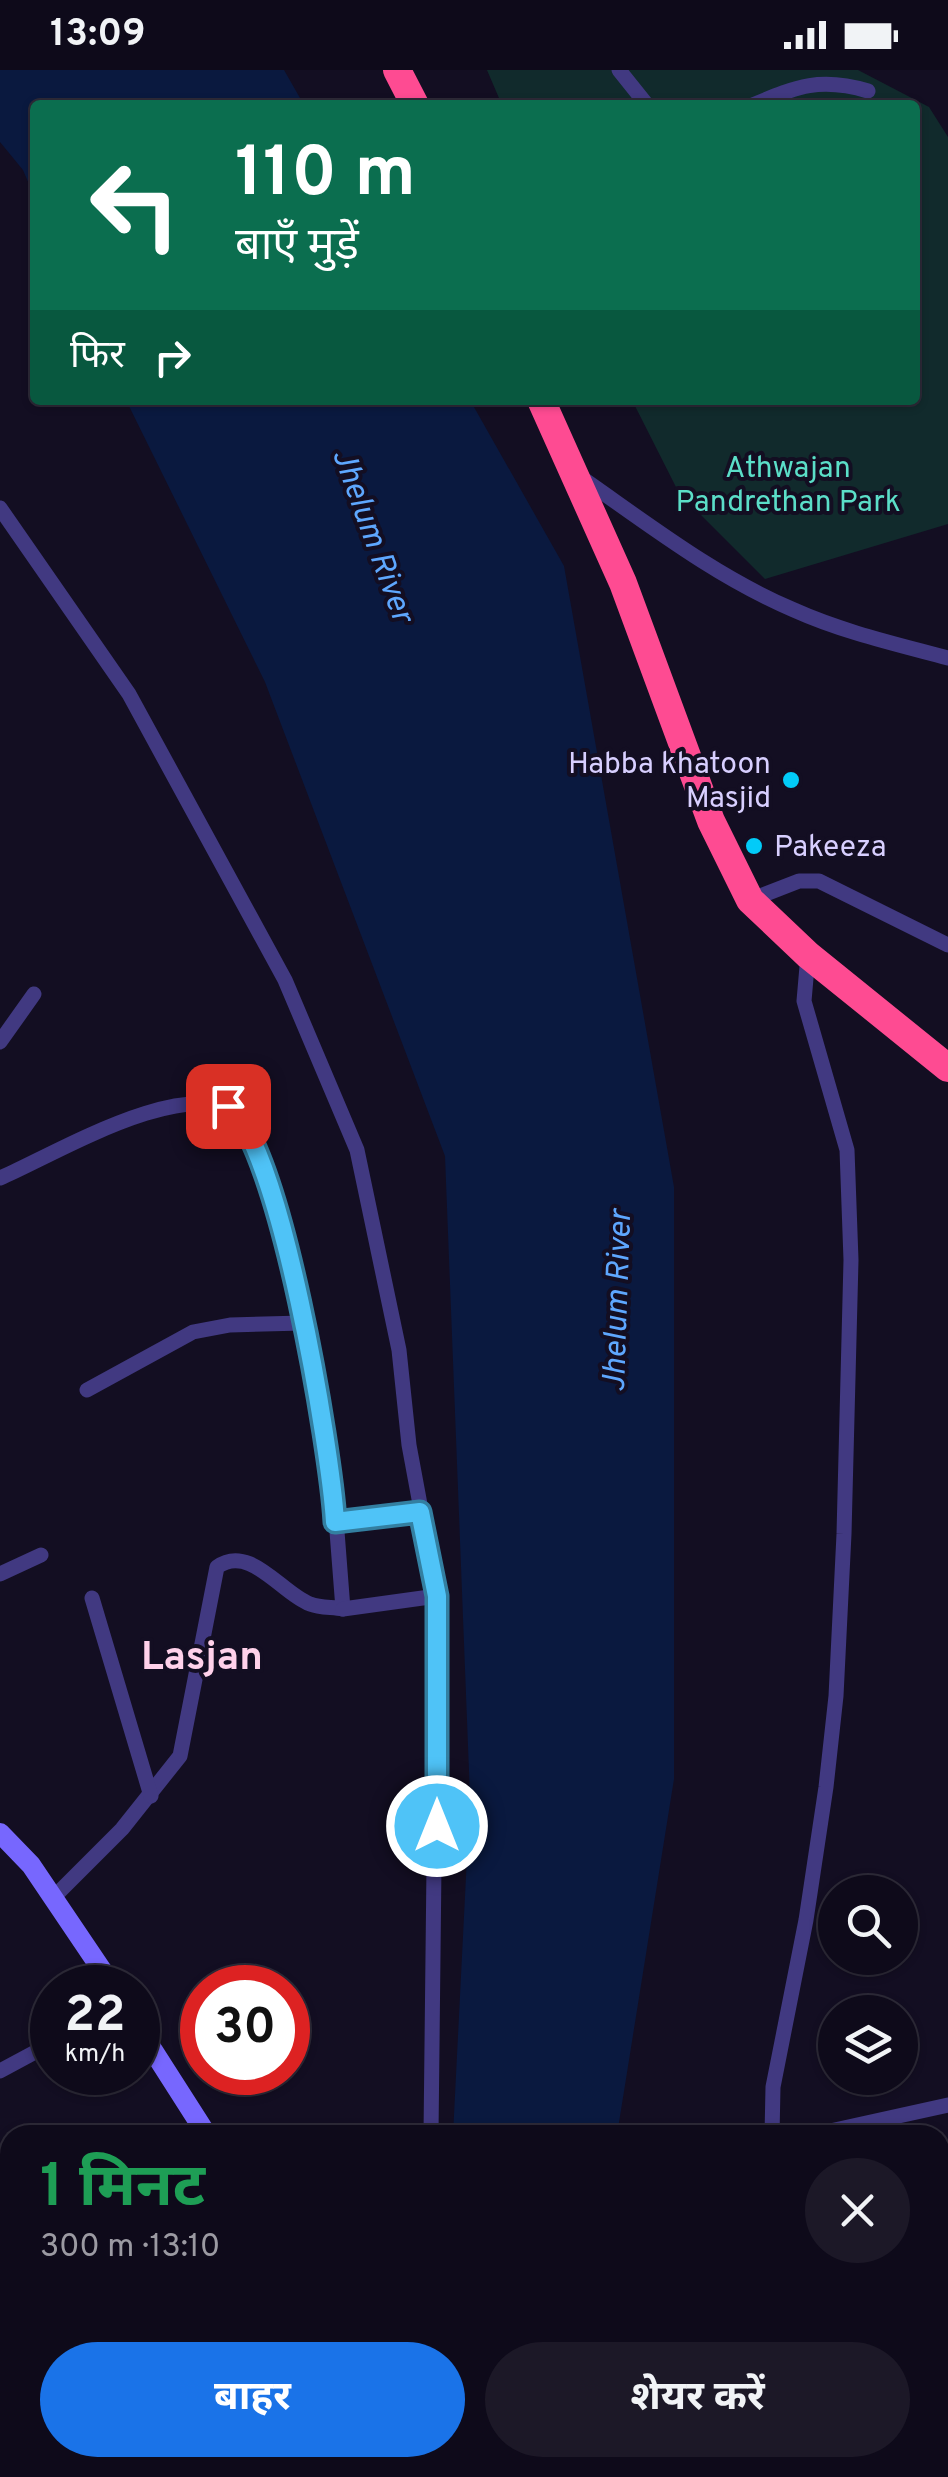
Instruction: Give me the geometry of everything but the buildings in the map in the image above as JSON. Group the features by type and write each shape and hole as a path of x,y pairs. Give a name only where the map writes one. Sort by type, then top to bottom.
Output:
{"highway":[{"path":"397,70 412,100"},
{"path":"543,405 623,584 711,821 750,900 808,954 948,1068"}],"street":[{"path":"619,70 643,100"},
{"path":"766,100 807,85 834,81 868,91"},
{"path":"576,473 689,552 765,596 876,640 943,655"},
{"path":"0,508 129,694 285,980 357,1150 378,1238 420,1512 437,1596 431,2125"},
{"path":"750,900 799,881 818,881 948,945"},
{"path":"772,2125 773,2087 806,1920 826,1787 836,1696 844,1534 851,1260 847,1150 804,1001 808,954"},
{"path":"0,1042 34,994"},
{"path":"0,1178 141,1115 210,1104 228,1106 248,1130 303,1323 332,1468 343,1609"},
{"path":"87,1390 193,1332 230,1325 303,1323"},
{"path":"335,1522 420,1512"},
{"path":"0,1574 41,1555"},
{"path":"53,1898 151,1796 176,1763 188,1736 218,1566 228,1561 246,1562 312,1605 343,1609 437,1596"},
{"path":"92,1598 151,1796"},
{"path":"0,1833 53,1898 98,1965"},
{"path":"0,2071 30,2055"},
{"path":"160,2061 201,2125"},
{"path":"856,2125 948,2104"}],"green space":[{"name":"Athwajan Pandrethan Park","path":"487,70 858,70 916,100 500,100"},
{"name":"Athwajan Pandrethan Park","path":"920,102 929,107 948,137 948,524 765,579 679,493 635,405 920,405"}],"water":[{"path":"0,70 284,70 301,100 30,100 30,186 23,170 0,142"},
{"name":"Jhelum River","path":"128,405 473,405 564,566 674,1187 674,1779 619,2125 454,2125 470,1797 445,1156 265,682"}],"place":[{"name":"Habba khatoon Masjid","path":"791,780"},
{"name":"Pakeeza","path":"754,846"}],"district":[{"name":"Lasjan","path":"202,1655"}],"route":[{"path":"228,1106 239,1114 248,1130 298,1301 326,1431 335,1522 420,1512 437,1596 437,1826"}]}
